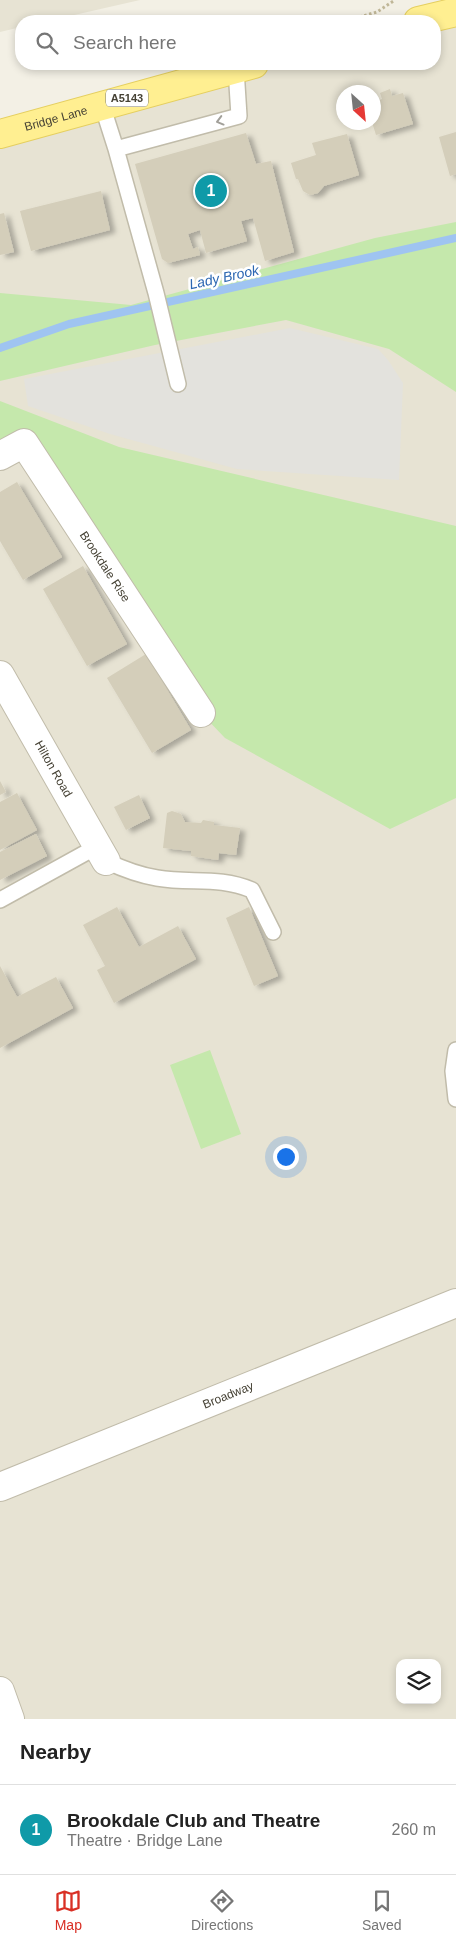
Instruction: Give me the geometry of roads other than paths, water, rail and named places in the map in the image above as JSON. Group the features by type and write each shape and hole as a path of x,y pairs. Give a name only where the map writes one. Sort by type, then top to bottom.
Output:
{"main road":[{"path":"409,15 428,0"},
{"path":"441,16 456,12"},
{"name":"Bridge Lane","path":"0,134 230,70"}],"street":[{"name":"Brookdale Rise","path":"0,456 24,443 201,713"},
{"name":"Hilton Road","path":"0,675 102,853"},
{"name":"Broadway","path":"0,1488 456,1303"},
{"path":"0,1691 10,1719"}],"lane":[{"path":"116,149 239,116 245,70"},
{"path":"102,105 156,294 178,384"},
{"path":"0,900 102,853 126,871 158,879 233,882 252,890 272,932"},
{"path":"456,1050 453,1071 456,1100"}],"waterway":[{"name":"Lady Brook","path":"0,348 69,324 456,238"}],"place":[{"name":"Brookdale Club and Theatre","path":"211,191"}]}
